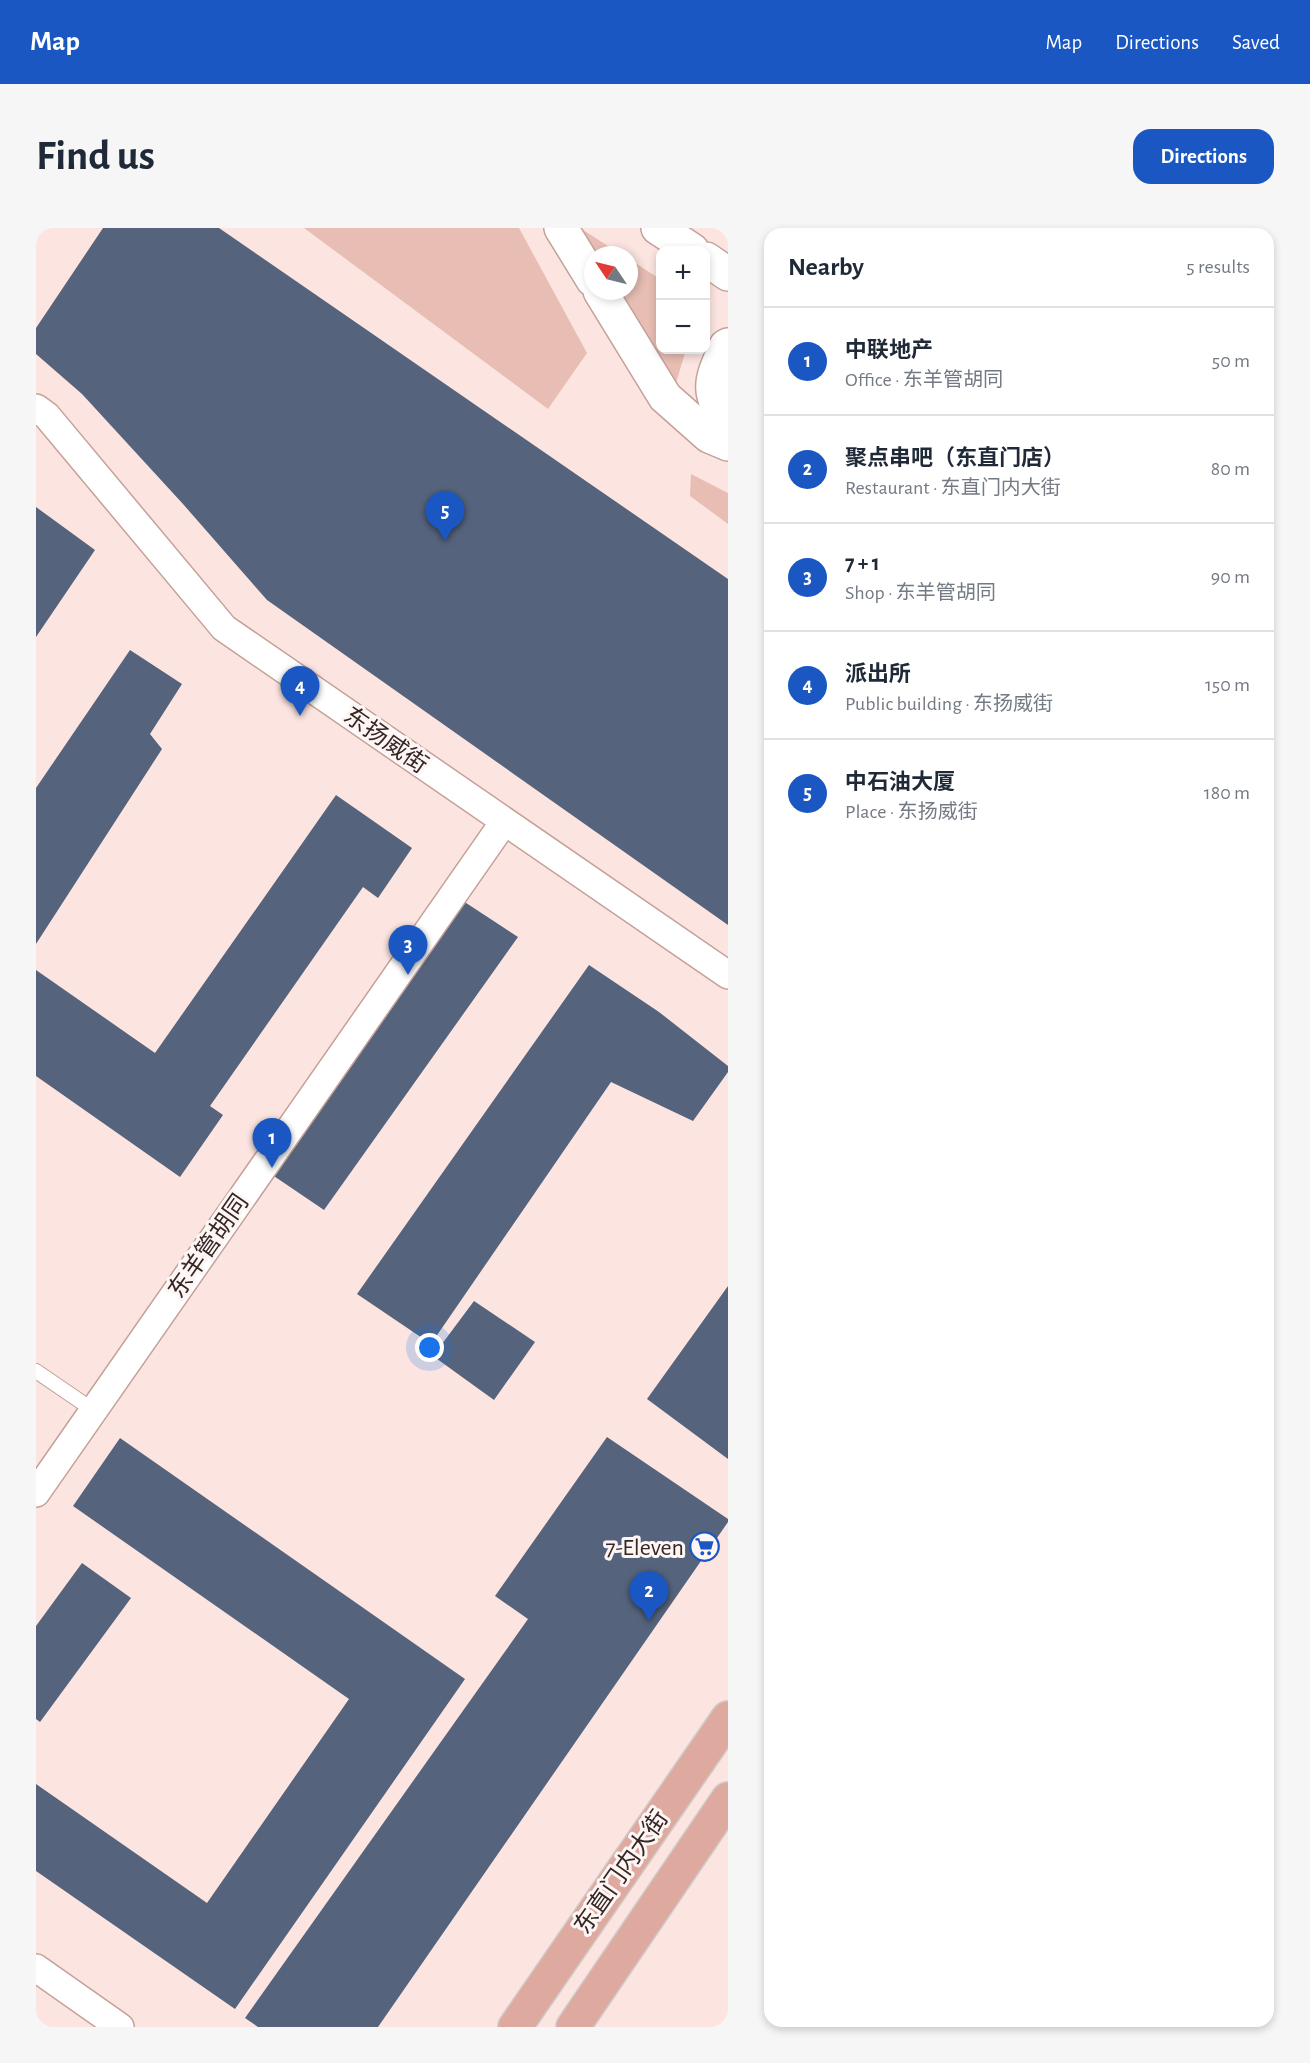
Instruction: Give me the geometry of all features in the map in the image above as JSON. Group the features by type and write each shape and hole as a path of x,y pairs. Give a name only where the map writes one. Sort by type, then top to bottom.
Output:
{"main road":[{"path":"561,228 584,265"},
{"path":"658,228 686,246"},
{"path":"710,263 728,274"},
{"path":"606,300 666,397 709,436 728,444"},
{"path":"728,345 712,379 715,404 728,425"},
{"name":"东直门内大街","path":"515,2027 728,1718"},
{"name":"东直门内大街","path":"573,2027 728,1799"}],"street":[{"name":"东扬威街","path":"36,408 47,416 224,628 728,975"},
{"name":"东羊管胡同","path":"36,1493 504,822"},
{"path":"36,1968 120,2027"}],"lane":[{"path":"36,1371 93,1410"}],"shaded area":[{"path":"304,228 519,228 587,353 548,409"},
{"path":"580,228 608,246 589,246"},
{"path":"638,265 656,276 656,352 622,300 638,300"},
{"path":"657,354 685,354 676,383"},
{"path":"691,474 728,493 728,524 690,496"}],"building":[{"path":"103,228 219,228 728,579 728,925 267,600 82,394 36,354 36,328"},
{"path":"36,507 95,550 36,637"},
{"path":"130,650 182,684 150,734 162,749 36,944 36,788"},
{"path":"336,795 412,848 378,898 363,887 210,1106 223,1115 180,1177 36,1076 36,970 155,1053"},
{"path":"457,897 518,937 324,1210 265,1170"},
{"path":"589,965 659,1012 728,1066 728,1072 693,1121 611,1082 431,1344 357,1294"},
{"path":"728,1286 728,1459 647,1399"},
{"path":"474,1301 535,1342 494,1400 433,1356"},
{"path":"607,1437 728,1519 728,1522 378,2027 258,2027 245,2018 528,1619 495,1596"},
{"path":"120,1438 465,1679 235,2009 36,1871 36,1784 207,1903 349,1699 73,1506"},
{"path":"82,1563 131,1598 40,1722 36,1719 36,1626"}],"place":[{"name":"中石油大厦","path":"445,541"},
{"name":"派出所","path":"300,716"},
{"name":"7 + 1","path":"408,975"},
{"name":"中联地产","path":"272,1168"},
{"name":"7-Eleven","path":"705,1547"},
{"name":"聚点串吧（东直门店）","path":"649,1621"}]}
